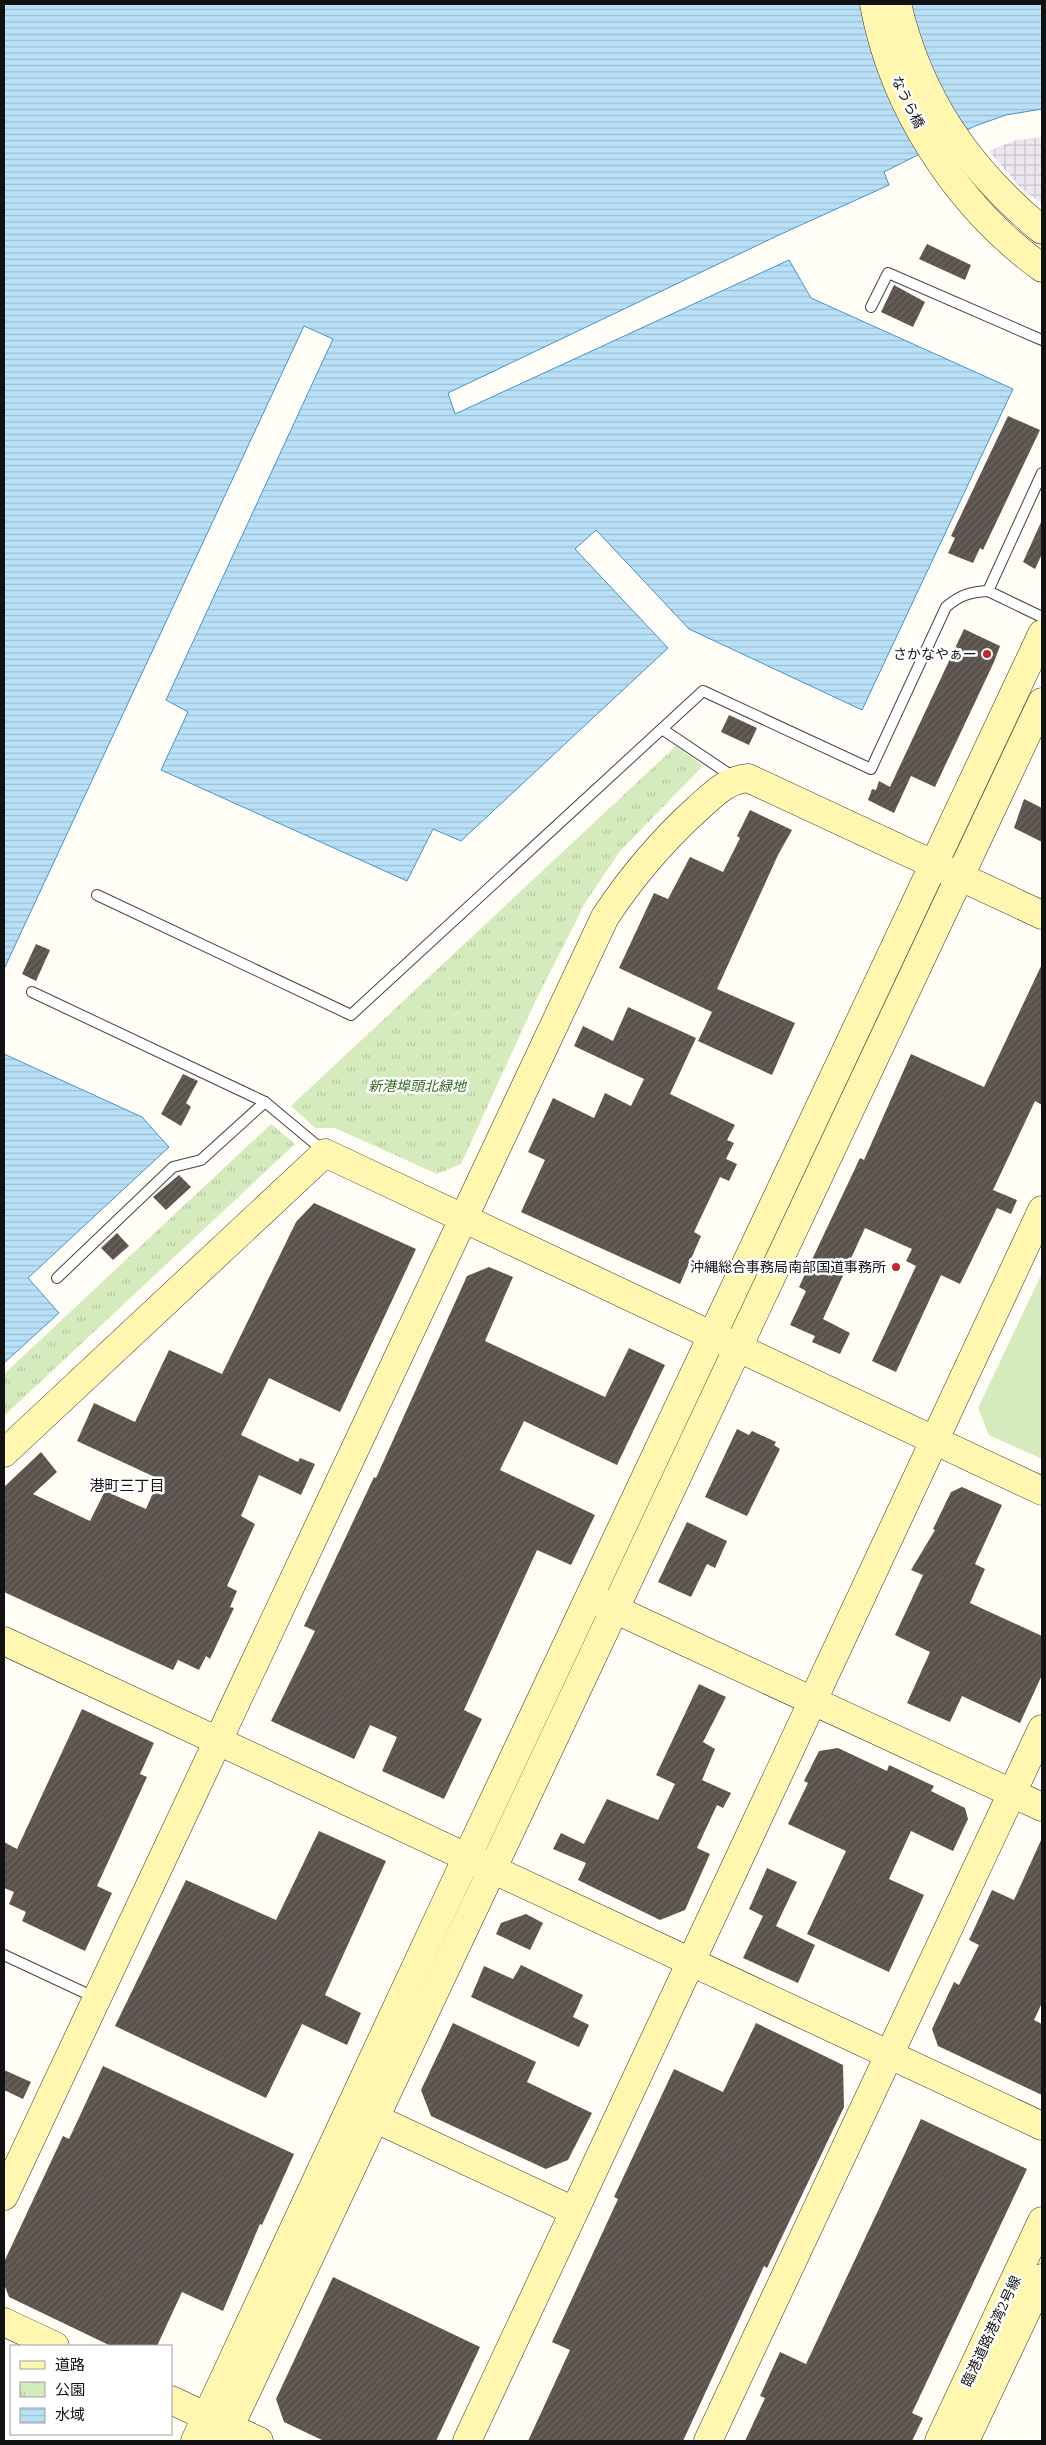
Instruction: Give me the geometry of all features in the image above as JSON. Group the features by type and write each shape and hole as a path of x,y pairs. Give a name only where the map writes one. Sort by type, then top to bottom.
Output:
{"street":[{"name":"なうら橋","path":"874,4 882,41 900,90 933,150 962,191 994,228 1042,268"},
{"name":"なうら橋","path":"897,4 913,57 933,102 954,139 983,175 1042,230"},
{"path":"195,2441 219,2428 363,2113 467,1857 1042,634"},
{"path":"363,2113 492,1869 1042,702"},
{"path":"4,2196 462,1217 605,917 624,888 668,836 724,785 736,779 748,778 759,781 1042,915"},
{"path":"4,1453 325,1153 1042,1491"},
{"path":"467,2441 1042,1210"},
{"path":"589,1597 1042,1807"},
{"path":"4,1641 1042,2126"},
{"path":"708,2441 1042,1729"},
{"path":"363,2113 574,2211"},
{"name":"臨港道路港湾2号線","path":"939,2441 1042,2221"},
{"name":"臨港道路港湾2号線","path":"965,2441 1042,2278"},
{"path":"4,2322 53,2345"},
{"path":"172,2401 219,2428 259,2441"}],"lane":[{"path":"871,307 888,273 1042,340"},
{"path":"988,592 1042,473"},
{"path":"97,895 351,1015 702,692 871,770 946,607 958,596 973,592 988,592 1042,617"},
{"path":"662,729 736,779"},
{"path":"32,992 265,1102 325,1153"},
{"path":"57,1278 173,1167 201,1160 265,1102"},
{"path":"4,1955 97,1998"}],"shaded area":[{"path":"1042,137 1042,204 1021,188 989,151 1016,140"}],"green space":[{"name":"新港埠頭北緑地","path":"676,746 703,766 620,851 585,903 536,1000 461,1164 437,1174 335,1128 315,1128 291,1106"},
{"path":"271,1124 295,1144 4,1416 4,1374"},
{"path":"1042,1273 1042,1459 989,1435 978,1408"}],"water":[{"path":"4,4 1042,4 1042,109 1006,115 975,126 884,172 889,185 779,235 448,393 455,414 789,260 811,298 1013,389 862,710 689,629 596,530 575,549 668,648 461,841 433,829 407,881 161,770 188,712 166,700 333,339 304,326 4,969"},
{"path":"4,1054 142,1117 169,1147 28,1278 59,1313 4,1363"}],"building":[{"path":"927,244 971,265 965,280 919,259"},
{"path":"894,285 925,302 913,327 881,312"},
{"path":"1008,416 1040,430 983,550 980,548 973,563 948,553 955,538 951,536"},
{"path":"1042,520 1042,554 1035,569 1023,562"},
{"path":"964,629 1000,646 994,662 935,787 911,776 894,813 868,800 872,789 876,790 879,781 890,787"},
{"path":"729,715 757,728 749,745 721,732"},
{"path":"1024,799 1042,808 1042,842 1014,828"},
{"path":"750,810 792,830 778,855 717,989 795,1023 772,1075 698,1041 712,1012 619,968 654,893 668,899 690,857 723,872 740,838 737,836"},
{"path":"36,944 50,950 36,981 22,974"},
{"path":"1042,964 1042,1105 1035,1101 993,1190 1017,1200 1011,1214 997,1208 960,1284 941,1275 896,1372 872,1361 916,1266 906,1261 912,1249 865,1228 823,1319 850,1333 840,1354 812,1342 815,1336 790,1325 806,1291 799,1287 860,1158 864,1160 911,1054 984,1087"},
{"path":"628,1007 696,1038 670,1094 735,1125 727,1140 734,1143 726,1159 737,1164 729,1181 720,1177 694,1232 701,1236 680,1284 521,1212 545,1160 528,1152 553,1098 594,1118 605,1093 631,1106 644,1079 574,1046 583,1026 613,1041"},
{"path":"183,1074 198,1081 186,1103 191,1107 181,1126 161,1114"},
{"path":"179,1175 191,1187 166,1210 153,1197"},
{"path":"314,1203 416,1249 340,1412 269,1378 241,1435 298,1462 300,1458 315,1464 301,1495 259,1475 241,1516 255,1524 227,1586 237,1591 230,1607 234,1608 210,1659 206,1656 199,1670 178,1660 173,1670 4,1592 4,1487 41,1452 57,1472 33,1494 90,1521 105,1491 146,1509 159,1479 77,1441 94,1403 135,1422 169,1350 222,1374 296,1222"},
{"path":"117,1233 129,1246 113,1260 101,1248"},
{"path":"489,1267 513,1277 485,1341 605,1397 629,1348 665,1365 617,1465 524,1421 500,1470 595,1515 571,1565 537,1550 464,1710 482,1719 444,1799 382,1771 397,1737 370,1725 354,1759 271,1721 315,1631 304,1626 374,1477 376,1478 467,1276"},
{"path":"737,1429 749,1435 752,1431 776,1442 774,1445 780,1449 747,1516 705,1497"},
{"path":"962,1487 1002,1505 975,1564 985,1569 970,1603 1042,1636 1042,1675 1020,1723 962,1696 950,1722 907,1703 930,1652 895,1635 923,1575 911,1570 935,1530 933,1529 951,1492"},
{"path":"687,1522 727,1541 715,1568 707,1564 691,1597 658,1582"},
{"path":"699,1684 726,1697 703,1742 715,1749 702,1780 731,1793 723,1808 717,1805 697,1848 710,1854 685,1910 660,1920 578,1880 586,1863 553,1849 561,1833 584,1844 607,1799 658,1820 675,1784 656,1775"},
{"path":"82,1709 154,1743 140,1774 147,1777 97,1886 112,1893 85,1951 22,1921 26,1912 9,1904 14,1892 4,1888 4,1842 17,1849"},
{"path":"838,1748 887,1771 889,1765 934,1786 931,1791 965,1808 968,1819 953,1851 911,1831 889,1879 924,1895 889,1972 807,1934 846,1851 788,1824 808,1783 804,1781 819,1751"},
{"path":"319,1831 386,1861 325,1995 361,2013 347,2045 302,2024 266,2098 115,2026 186,1880 276,1920"},
{"path":"1042,1838 1042,2003 1034,2020 1042,2024 1042,2095 938,2046 932,2029 954,1982 959,1985 979,1945 969,1940 992,1890 1014,1900"},
{"path":"767,1868 797,1882 776,1926 815,1945 798,1983 743,1958 763,1916 749,1909"},
{"path":"526,1914 543,1923 530,1950 496,1934 501,1923"},
{"path":"521,1965 583,1995 573,2017 589,2025 579,2047 471,1997 484,1966 513,1979"},
{"path":"453,2023 536,2062 527,2082 592,2113 568,2160 546,2169 431,2116 421,2090"},
{"path":"756,2023 843,2065 844,2107 767,2268 764,2266 683,2441 528,2441 570,2350 552,2342 618,2199 614,2197 674,2069 723,2092"},
{"path":"103,2066 294,2154 262,2225 260,2224 223,2311 182,2292 157,2345 109,2345 9,2297 4,2284 4,2262 63,2136 69,2139"},
{"path":"4,2070 31,2082 23,2099 4,2090"},
{"path":"921,2119 1027,2169 912,2413 923,2418 912,2441 745,2441 765,2398 760,2396 780,2352 806,2364"},
{"path":"333,2277 480,2347 436,2441 324,2441 284,2422 276,2399"}],"place":[{"name":"さかなやぁー","path":"987,654"},
{"name":"沖縄総合事務局南部国道事務所","path":"896,1267"}],"district":[{"name":"港町三丁目","path":"127,1486"}]}
